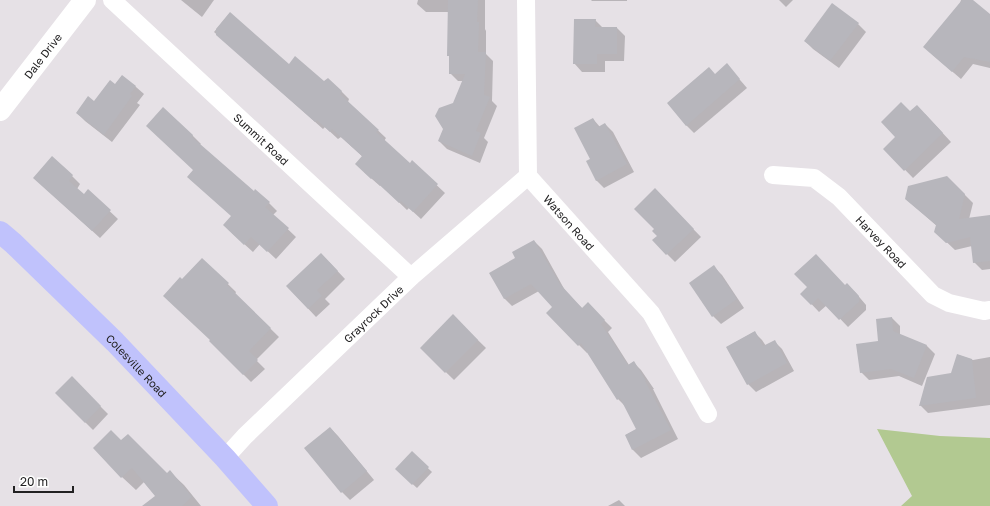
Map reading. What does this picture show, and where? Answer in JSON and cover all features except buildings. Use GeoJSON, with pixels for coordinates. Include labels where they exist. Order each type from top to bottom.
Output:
{"type":"FeatureCollection","features":[{"type":"Feature","properties":{"kind":"highway","name":"Colesville Road"},"geometry":{"type":"LineString","coordinates":[[0,232],[115,342],[225,458],[266,506]]}},
{"type":"Feature","properties":{"kind":"street","name":"Dale Drive"},"geometry":{"type":"LineString","coordinates":[[0,110],[85,0]]}},
{"type":"Feature","properties":{"kind":"street","name":"Summit Road"},"geometry":{"type":"LineString","coordinates":[[112,0],[411,277]]}},
{"type":"Feature","properties":{"kind":"street"},"geometry":{"type":"LineString","coordinates":[[526,0],[528,176]]}},
{"type":"Feature","properties":{"kind":"street","name":"Harvey Road"},"geometry":{"type":"LineString","coordinates":[[773,175],[814,178],[838,197],[933,295],[949,303],[984,311],[990,310]]}},
{"type":"Feature","properties":{"kind":"street","name":"Grayrock Drive"},"geometry":{"type":"LineString","coordinates":[[225,458],[245,436],[411,277],[528,176]]}},
{"type":"Feature","properties":{"kind":"street","name":"Watson Road"},"geometry":{"type":"LineString","coordinates":[[528,176],[651,313],[708,414]]}},
{"type":"Feature","properties":{"kind":"green space"},"geometry":{"type":"Polygon","coordinates":[[[877,429],[940,436],[990,438],[990,506],[901,506],[912,496],[877,429]]]}}]}
